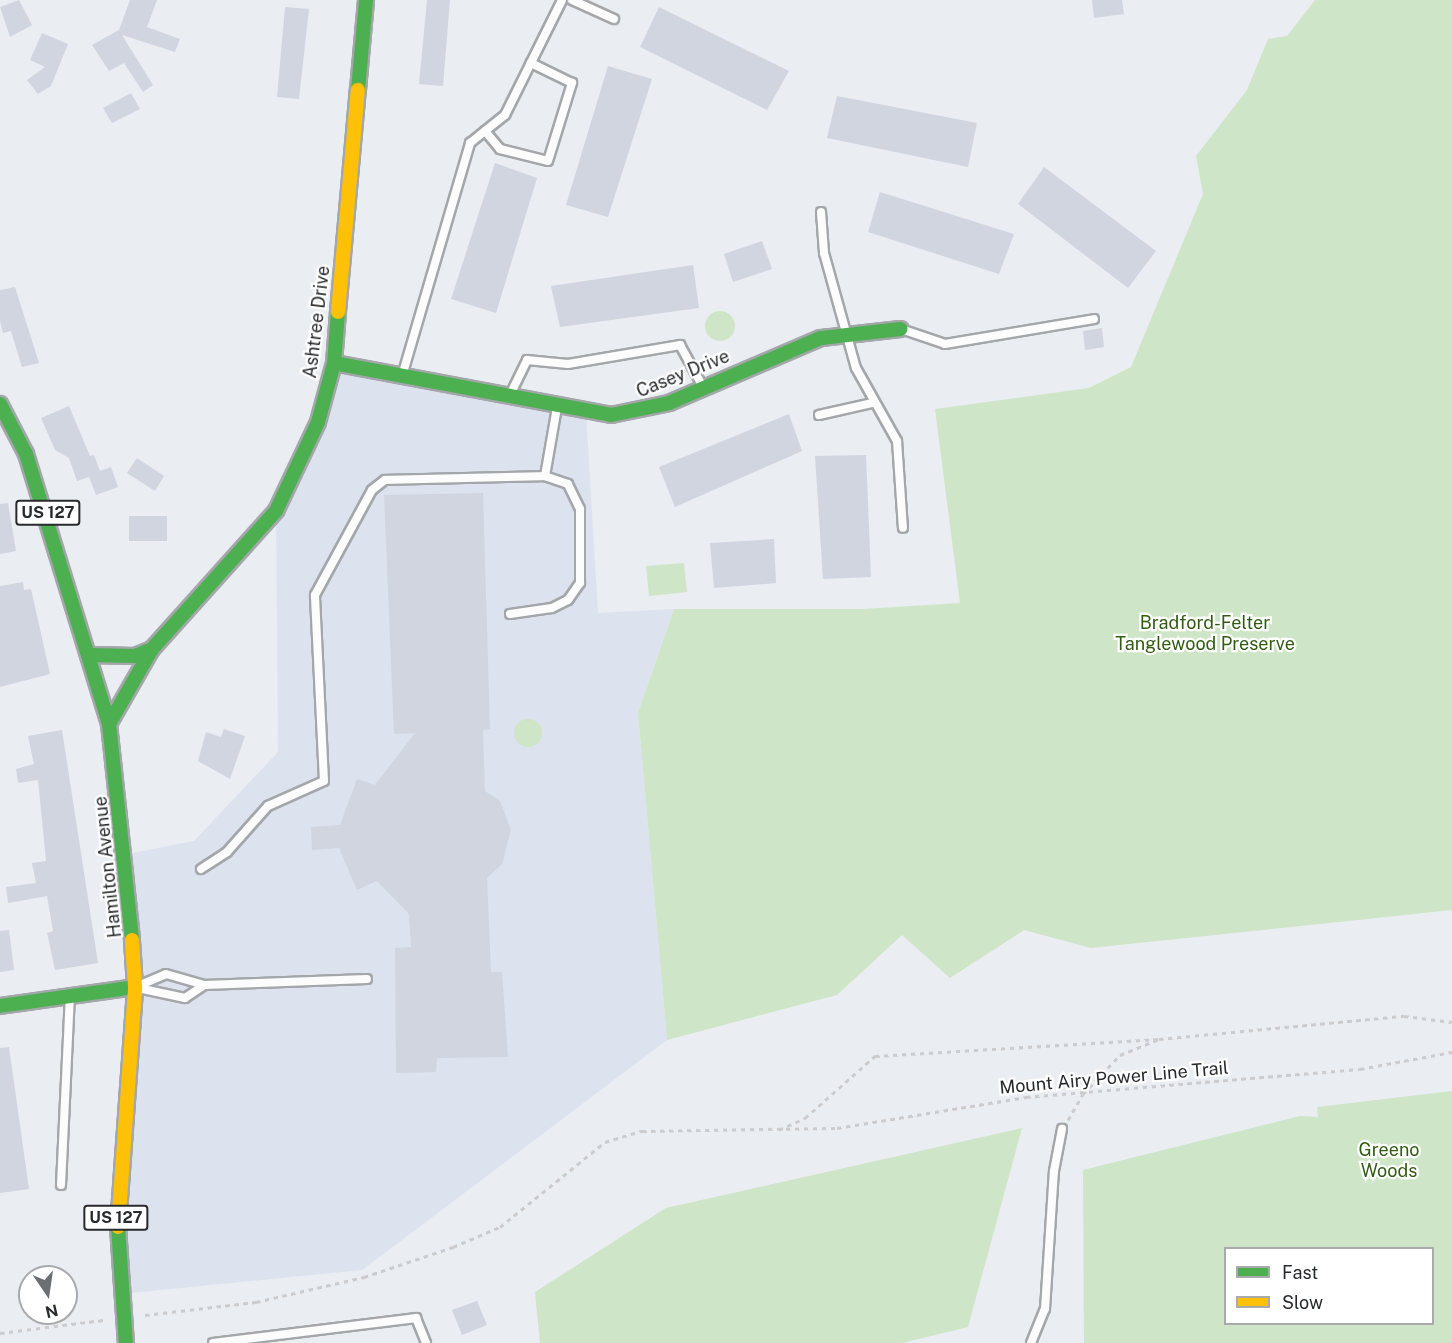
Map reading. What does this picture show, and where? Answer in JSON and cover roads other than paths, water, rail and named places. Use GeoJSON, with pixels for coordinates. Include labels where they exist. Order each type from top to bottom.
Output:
{"type":"FeatureCollection","features":[{"type":"Feature","properties":{"kind":"street","name":"Ashtree Drive"},"geometry":{"type":"LineString","coordinates":[[109,724],[152,649],[276,511],[318,422],[334,363],[366,0]]}},
{"type":"Feature","properties":{"kind":"street","name":"Casey Drive"},"geometry":{"type":"LineString","coordinates":[[334,363],[557,406],[637,413],[704,387],[797,346],[850,333],[900,329]]}},
{"type":"Feature","properties":{"kind":"street","name":"Hamilton Avenue"},"geometry":{"type":"LineString","coordinates":[[0,404],[26,454],[51,523],[109,724],[132,901],[135,987],[116,1204],[122,1318],[126,1343]]}},
{"type":"Feature","properties":{"kind":"street"},"geometry":{"type":"LineString","coordinates":[[89,655],[135,656],[152,649]]}},
{"type":"Feature","properties":{"kind":"street"},"geometry":{"type":"LineString","coordinates":[[0,1005],[135,987]]}},
{"type":"Feature","properties":{"kind":"lane"},"geometry":{"type":"LineString","coordinates":[[402,376],[470,143],[506,115],[562,0]]}},
{"type":"Feature","properties":{"kind":"lane"},"geometry":{"type":"LineString","coordinates":[[572,0],[614,19]]}},
{"type":"Feature","properties":{"kind":"lane"},"geometry":{"type":"LineString","coordinates":[[485,131],[500,149],[548,161],[572,83],[531,63]]}},
{"type":"Feature","properties":{"kind":"lane"},"geometry":{"type":"LineString","coordinates":[[821,212],[831,283],[850,333],[856,368],[872,403],[897,441],[903,528]]}},
{"type":"Feature","properties":{"kind":"lane"},"geometry":{"type":"LineString","coordinates":[[900,329],[945,344],[1094,319]]}},
{"type":"Feature","properties":{"kind":"lane"},"geometry":{"type":"LineString","coordinates":[[509,397],[527,360],[568,364],[680,345],[704,387]]}},
{"type":"Feature","properties":{"kind":"lane"},"geometry":{"type":"LineString","coordinates":[[819,415],[872,403]]}},
{"type":"Feature","properties":{"kind":"lane"},"geometry":{"type":"LineString","coordinates":[[545,476],[557,406]]}},
{"type":"Feature","properties":{"kind":"lane"},"geometry":{"type":"LineString","coordinates":[[201,869],[227,852],[268,806],[324,781],[315,595],[372,490],[385,480],[545,476],[568,484],[580,509],[580,583],[568,600],[552,608],[510,614]]}},
{"type":"Feature","properties":{"kind":"lane"},"geometry":{"type":"LineString","coordinates":[[135,987],[166,974],[204,985],[367,979]]}},
{"type":"Feature","properties":{"kind":"lane"},"geometry":{"type":"LineString","coordinates":[[135,987],[185,998],[204,985]]}},
{"type":"Feature","properties":{"kind":"lane"},"geometry":{"type":"LineString","coordinates":[[61,1185],[70,996]]}},
{"type":"Feature","properties":{"kind":"lane"},"geometry":{"type":"LineString","coordinates":[[1031,1343],[1045,1309],[1054,1171],[1062,1130]]}},
{"type":"Feature","properties":{"kind":"lane"},"geometry":{"type":"LineString","coordinates":[[213,1343],[248,1341],[416,1318],[426,1343]]}},
{"type":"Feature","properties":{"kind":"park label","name":"Bradford-Felter Tanglewood Preserve"},"geometry":{"type":"Point","coordinates":[1205,634]}},
{"type":"Feature","properties":{"kind":"park label","name":"Greeno Woods"},"geometry":{"type":"Point","coordinates":[1389,1161]}}]}
